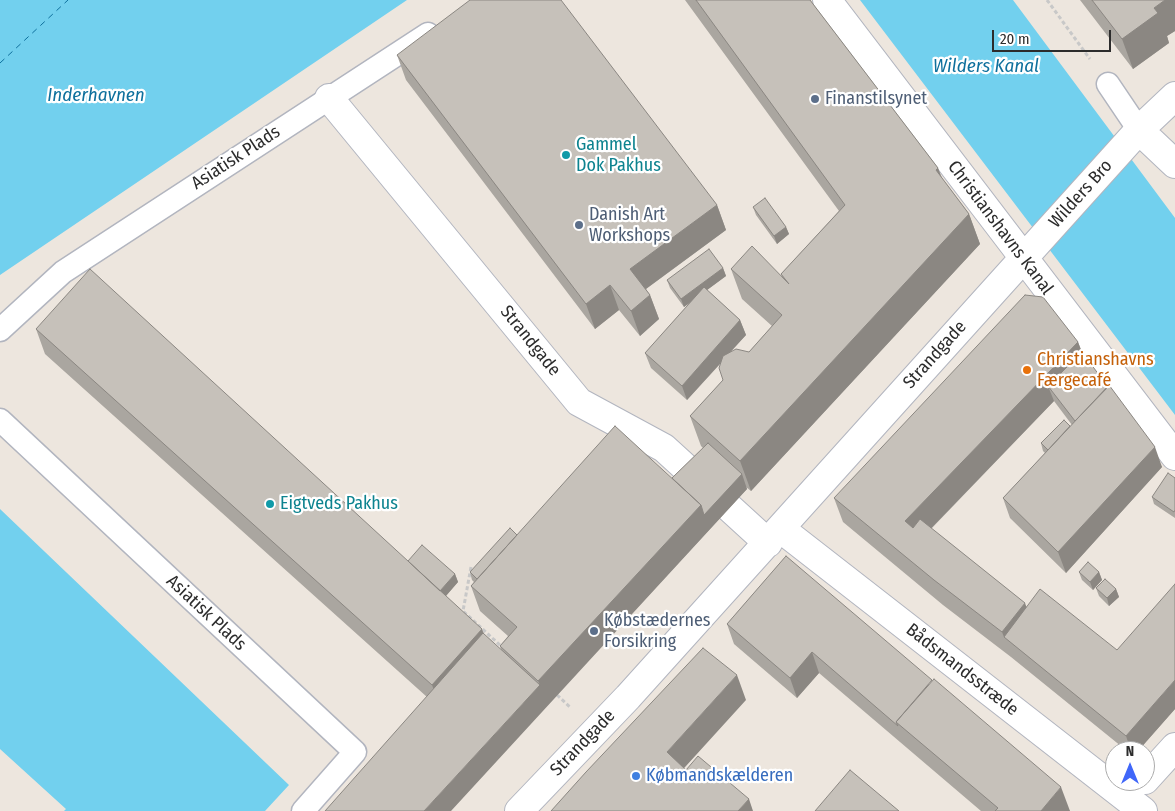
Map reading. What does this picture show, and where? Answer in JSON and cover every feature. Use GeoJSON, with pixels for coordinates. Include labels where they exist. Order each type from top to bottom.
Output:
{"type":"FeatureCollection","features":[{"type":"Feature","properties":{"kind":"street","name":"Christianshavns Kanal"},"geometry":{"type":"LineString","coordinates":[[827,0],[1175,456]]}},
{"type":"Feature","properties":{"kind":"street"},"geometry":{"type":"LineString","coordinates":[[1175,96],[1139,130],[1175,164]]}},
{"type":"Feature","properties":{"kind":"street","name":"Strandgade"},"geometry":{"type":"LineString","coordinates":[[328,98],[579,402],[664,448],[774,536]]}},
{"type":"Feature","properties":{"kind":"street","name":"Wilders Bro"},"geometry":{"type":"LineString","coordinates":[[1023,258],[1139,130]]}},
{"type":"Feature","properties":{"kind":"street","name":"Strandgade"},"geometry":{"type":"LineString","coordinates":[[519,811],[628,697],[1023,258]]}},
{"type":"Feature","properties":{"kind":"street","name":"Bådsmandsstræde"},"geometry":{"type":"LineString","coordinates":[[774,536],[1135,796]]}},
{"type":"Feature","properties":{"kind":"street"},"geometry":{"type":"LineString","coordinates":[[1135,796],[1175,747]]}},
{"type":"Feature","properties":{"kind":"lane","name":"Asiatisk Plads"},"geometry":{"type":"LineString","coordinates":[[0,330],[63,272],[328,98],[450,21]]}},
{"type":"Feature","properties":{"kind":"lane"},"geometry":{"type":"LineString","coordinates":[[1108,84],[1139,130]]}},
{"type":"Feature","properties":{"kind":"lane","name":"Asiatisk Plads"},"geometry":{"type":"LineString","coordinates":[[0,420],[355,752],[303,811]]}},
{"type":"Feature","properties":{"kind":"path"},"geometry":{"type":"LineString","coordinates":[[1047,0],[1108,84]]}},
{"type":"Feature","properties":{"kind":"path"},"geometry":{"type":"LineString","coordinates":[[471,568],[463,611],[504,649]]}},
{"type":"Feature","properties":{"kind":"water","name":"Inderhavnen"},"geometry":{"type":"Polygon","coordinates":[[[0,0],[407,0],[0,275],[0,0]]]}},
{"type":"Feature","properties":{"kind":"water","name":"Wilders Kanal"},"geometry":{"type":"Polygon","coordinates":[[[860,0],[1013,0],[1175,218],[1175,415],[860,0]]]}},
{"type":"Feature","properties":{"kind":"water"},"geometry":{"type":"Polygon","coordinates":[[[0,509],[289,785],[265,811],[64,811],[66,809],[0,749],[0,509]]]}},
{"type":"Feature","properties":{"kind":"building","name":"Gammel Dok Pakhus"},"geometry":{"type":"Polygon","coordinates":[[[470,0],[561,0],[717,205],[630,269],[650,295],[631,311],[610,285],[586,304],[397,55],[470,0]]]}},
{"type":"Feature","properties":{"kind":"building","name":"Finanstilsynet"},"geometry":{"type":"Polygon","coordinates":[[[696,0],[810,0],[938,168],[936,170],[969,214],[740,461],[690,416],[723,380],[719,368],[723,356],[736,349],[749,352],[782,315],[731,269],[752,246],[789,284],[781,274],[845,205],[696,0]]]}},
{"type":"Feature","properties":{"kind":"building"},"geometry":{"type":"Polygon","coordinates":[[[1092,0],[1165,0],[1154,8],[1158,13],[1122,39],[1092,0]]]}},
{"type":"Feature","properties":{"kind":"building"},"geometry":{"type":"Polygon","coordinates":[[[765,198],[786,227],[774,236],[753,207],[765,198]]]}},
{"type":"Feature","properties":{"kind":"building"},"geometry":{"type":"Polygon","coordinates":[[[709,249],[723,268],[681,299],[667,280],[709,249]]]}},
{"type":"Feature","properties":{"kind":"building","name":"Eigtveds Pakhus"},"geometry":{"type":"Polygon","coordinates":[[[90,269],[482,629],[432,685],[36,329],[90,269]]]}},
{"type":"Feature","properties":{"kind":"building"},"geometry":{"type":"Polygon","coordinates":[[[704,287],[740,320],[682,386],[645,353],[704,287]]]}},
{"type":"Feature","properties":{"kind":"building"},"geometry":{"type":"Polygon","coordinates":[[[1025,295],[1043,297],[1078,342],[905,521],[913,528],[920,519],[1025,603],[1002,632],[934,580],[834,498],[1025,295]]]}},
{"type":"Feature","properties":{"kind":"building"},"geometry":{"type":"Polygon","coordinates":[[[1082,352],[1108,387],[1075,421],[1048,386],[1082,352]]]}},
{"type":"Feature","properties":{"kind":"building"},"geometry":{"type":"Polygon","coordinates":[[[1109,385],[1155,447],[1058,552],[1003,498],[1109,385]]]}},
{"type":"Feature","properties":{"kind":"building"},"geometry":{"type":"Polygon","coordinates":[[[1064,420],[1070,426],[1048,450],[1041,443],[1064,420]]]}},
{"type":"Feature","properties":{"kind":"building"},"geometry":{"type":"Polygon","coordinates":[[[615,426],[701,505],[538,681],[500,646],[517,627],[471,586],[615,426]]]}},
{"type":"Feature","properties":{"kind":"building"},"geometry":{"type":"Polygon","coordinates":[[[708,443],[742,474],[704,515],[701,505],[672,478],[708,443]]]}},
{"type":"Feature","properties":{"kind":"building"},"geometry":{"type":"Polygon","coordinates":[[[1168,473],[1175,478],[1174,512],[1152,497],[1168,473]]]}},
{"type":"Feature","properties":{"kind":"building"},"geometry":{"type":"Polygon","coordinates":[[[510,528],[517,535],[477,579],[470,572],[510,528]]]}},
{"type":"Feature","properties":{"kind":"building"},"geometry":{"type":"Polygon","coordinates":[[[422,545],[455,574],[440,591],[408,561],[422,545]]]}},
{"type":"Feature","properties":{"kind":"building"},"geometry":{"type":"Polygon","coordinates":[[[786,556],[932,680],[896,722],[898,726],[812,652],[790,678],[727,624],[786,556]]]}},
{"type":"Feature","properties":{"kind":"building"},"geometry":{"type":"Polygon","coordinates":[[[1088,562],[1099,572],[1090,582],[1079,572],[1088,562]]]}},
{"type":"Feature","properties":{"kind":"building"},"geometry":{"type":"Polygon","coordinates":[[[1105,579],[1116,589],[1107,598],[1096,588],[1105,579]]]}},
{"type":"Feature","properties":{"kind":"building"},"geometry":{"type":"Polygon","coordinates":[[[1175,584],[1175,680],[1126,736],[1004,637],[1040,589],[1117,650],[1175,584]]]}},
{"type":"Feature","properties":{"kind":"building"},"geometry":{"type":"Polygon","coordinates":[[[483,633],[540,685],[424,811],[325,811],[483,633]]]}},
{"type":"Feature","properties":{"kind":"building"},"geometry":{"type":"Polygon","coordinates":[[[703,648],[737,675],[667,752],[686,770],[698,756],[749,799],[738,811],[551,811],[586,772],[703,648]]]}},
{"type":"Feature","properties":{"kind":"building"},"geometry":{"type":"Polygon","coordinates":[[[934,679],[1061,787],[1041,811],[995,811],[998,808],[896,722],[934,679]]]}},
{"type":"Feature","properties":{"kind":"building"},"geometry":{"type":"Polygon","coordinates":[[[850,770],[899,811],[815,811],[850,770]]]}},
{"type":"Feature","properties":{"kind":"ferry route"},"geometry":{"type":"LineString","coordinates":[[0,63],[68,0]]}},
{"type":"Feature","properties":{"kind":"place","name":"Finanstilsynet"},"geometry":{"type":"Point","coordinates":[815,99]}},
{"type":"Feature","properties":{"kind":"place","name":"Gammel Dok Pakhus"},"geometry":{"type":"Point","coordinates":[566,155]}},
{"type":"Feature","properties":{"kind":"place","name":"Danish Art Workshops"},"geometry":{"type":"Point","coordinates":[579,225]}},
{"type":"Feature","properties":{"kind":"place","name":"Christianshavns Færgecafé"},"geometry":{"type":"Point","coordinates":[1027,370]}},
{"type":"Feature","properties":{"kind":"place","name":"Eigtveds Pakhus"},"geometry":{"type":"Point","coordinates":[270,504]}},
{"type":"Feature","properties":{"kind":"place","name":"Købstædernes Forsikring"},"geometry":{"type":"Point","coordinates":[594,631]}},
{"type":"Feature","properties":{"kind":"place","name":"Købmandskælderen"},"geometry":{"type":"Point","coordinates":[636,776]}}]}
